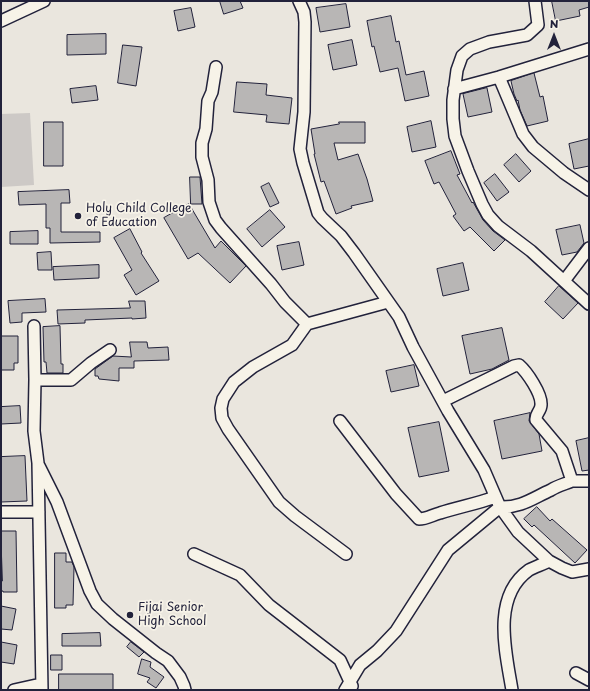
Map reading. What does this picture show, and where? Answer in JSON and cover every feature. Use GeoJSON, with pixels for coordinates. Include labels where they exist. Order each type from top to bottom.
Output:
{"type":"FeatureCollection","features":[{"type":"Feature","properties":{"kind":"street"},"geometry":{"type":"LineString","coordinates":[[1,21],[44,1]]}},
{"type":"Feature","properties":{"kind":"street"},"geometry":{"type":"LineString","coordinates":[[299,1],[304,12],[305,22],[304,112],[300,149],[302,163],[318,213],[341,236],[403,324],[413,347],[443,401],[479,460],[498,502],[518,532],[549,561],[572,572],[589,569]]}},
{"type":"Feature","properties":{"kind":"street"},"geometry":{"type":"LineString","coordinates":[[535,1],[538,25],[527,35],[489,42],[470,49],[462,56],[457,70],[454,88],[453,119],[455,136],[460,153],[488,215],[498,226],[531,251],[589,304]]}},
{"type":"Feature","properties":{"kind":"street"},"geometry":{"type":"LineString","coordinates":[[454,88],[499,77],[589,49]]}},
{"type":"Feature","properties":{"kind":"street"},"geometry":{"type":"LineString","coordinates":[[216,67],[212,92],[208,101],[206,129],[202,143],[202,157],[208,177],[209,202],[212,212],[218,224],[234,244],[271,284],[285,302],[307,324]]}},
{"type":"Feature","properties":{"kind":"street"},"geometry":{"type":"LineString","coordinates":[[499,77],[523,134],[533,147],[564,173],[589,190]]}},
{"type":"Feature","properties":{"kind":"street"},"geometry":{"type":"LineString","coordinates":[[564,281],[589,248]]}},
{"type":"Feature","properties":{"kind":"street"},"geometry":{"type":"LineString","coordinates":[[346,554],[295,516],[279,502],[228,429],[222,418],[221,408],[223,399],[234,382],[254,367],[292,345],[307,324],[388,302]]}},
{"type":"Feature","properties":{"kind":"street"},"geometry":{"type":"LineString","coordinates":[[14,690],[41,687],[38,463],[34,431],[36,380],[34,326]]}},
{"type":"Feature","properties":{"kind":"street"},"geometry":{"type":"LineString","coordinates":[[36,380],[71,380],[91,363],[110,350]]}},
{"type":"Feature","properties":{"kind":"street"},"geometry":{"type":"LineString","coordinates":[[443,401],[514,366],[519,365],[538,391],[541,406],[536,415],[536,420],[562,451],[572,481]]}},
{"type":"Feature","properties":{"kind":"street"},"geometry":{"type":"LineString","coordinates":[[340,421],[396,494],[419,519],[428,518],[440,512],[486,501],[498,502],[510,508],[521,505],[552,489],[572,481],[589,482]]}},
{"type":"Feature","properties":{"kind":"street"},"geometry":{"type":"LineString","coordinates":[[38,463],[56,502],[90,591],[97,604],[129,632],[166,659],[180,677],[185,690]]}},
{"type":"Feature","properties":{"kind":"street"},"geometry":{"type":"LineString","coordinates":[[350,687],[360,665],[377,651],[396,631],[448,550],[498,502]]}},
{"type":"Feature","properties":{"kind":"street"},"geometry":{"type":"LineString","coordinates":[[1,512],[39,512]]}},
{"type":"Feature","properties":{"kind":"street"},"geometry":{"type":"LineString","coordinates":[[194,554],[240,575],[269,604],[340,660],[350,687]]}},
{"type":"Feature","properties":{"kind":"street"},"geometry":{"type":"LineString","coordinates":[[512,690],[503,639],[507,604],[513,588],[522,577],[529,570],[549,561]]}},
{"type":"Feature","properties":{"kind":"street"},"geometry":{"type":"LineString","coordinates":[[576,673],[589,680]]}},
{"type":"Feature","properties":{"kind":"shaded area"},"geometry":{"type":"Polygon","coordinates":[[[30,113],[34,185],[1,187],[1,114],[30,113]]]}},
{"type":"Feature","properties":{"kind":"building"},"geometry":{"type":"Polygon","coordinates":[[[220,1],[240,1],[243,8],[224,14],[220,1]]]}},
{"type":"Feature","properties":{"kind":"building"},"geometry":{"type":"Polygon","coordinates":[[[552,1],[589,1],[589,7],[579,10],[580,16],[556,21],[552,1]]]}},
{"type":"Feature","properties":{"kind":"building"},"geometry":{"type":"Polygon","coordinates":[[[346,4],[350,27],[320,32],[316,8],[346,4]]]}},
{"type":"Feature","properties":{"kind":"building"},"geometry":{"type":"Polygon","coordinates":[[[191,8],[195,27],[178,31],[174,11],[191,8]]]}},
{"type":"Feature","properties":{"kind":"building"},"geometry":{"type":"Polygon","coordinates":[[[391,16],[396,42],[399,41],[406,75],[424,71],[429,96],[405,101],[398,68],[380,72],[374,46],[372,47],[367,21],[391,16]]]}},
{"type":"Feature","properties":{"kind":"building"},"geometry":{"type":"Polygon","coordinates":[[[106,34],[106,54],[67,55],[67,35],[106,34]]]}},
{"type":"Feature","properties":{"kind":"building"},"geometry":{"type":"Polygon","coordinates":[[[352,40],[357,65],[333,70],[328,45],[352,40]]]}},
{"type":"Feature","properties":{"kind":"building"},"geometry":{"type":"Polygon","coordinates":[[[123,45],[142,47],[136,86],[118,83],[123,45]]]}},
{"type":"Feature","properties":{"kind":"building"},"geometry":{"type":"Polygon","coordinates":[[[534,73],[540,97],[543,96],[548,121],[527,126],[520,110],[518,100],[517,101],[514,94],[511,81],[534,73]]]}},
{"type":"Feature","properties":{"kind":"building"},"geometry":{"type":"Polygon","coordinates":[[[237,82],[267,84],[266,95],[292,98],[289,124],[266,122],[267,115],[234,112],[237,82]]]}},
{"type":"Feature","properties":{"kind":"building"},"geometry":{"type":"Polygon","coordinates":[[[96,86],[98,100],[72,103],[70,89],[96,86]]]}},
{"type":"Feature","properties":{"kind":"building"},"geometry":{"type":"Polygon","coordinates":[[[487,88],[492,112],[468,117],[463,94],[487,88]]]}},
{"type":"Feature","properties":{"kind":"building"},"geometry":{"type":"Polygon","coordinates":[[[431,121],[436,147],[412,152],[407,127],[431,121]]]}},
{"type":"Feature","properties":{"kind":"building"},"geometry":{"type":"Polygon","coordinates":[[[44,122],[63,122],[63,166],[44,166],[44,122]]]}},
{"type":"Feature","properties":{"kind":"building"},"geometry":{"type":"Polygon","coordinates":[[[339,122],[365,122],[365,143],[334,143],[338,160],[358,154],[373,201],[351,206],[352,208],[336,214],[324,181],[321,182],[314,154],[311,129],[339,124],[339,122]]]}},
{"type":"Feature","properties":{"kind":"building"},"geometry":{"type":"Polygon","coordinates":[[[589,139],[589,166],[574,169],[569,144],[589,139]]]}},
{"type":"Feature","properties":{"kind":"building"},"geometry":{"type":"Polygon","coordinates":[[[451,151],[460,174],[457,175],[472,203],[473,202],[483,220],[493,231],[505,240],[494,251],[470,227],[464,231],[453,216],[456,214],[439,182],[434,184],[425,161],[451,151]]]}},
{"type":"Feature","properties":{"kind":"building"},"geometry":{"type":"Polygon","coordinates":[[[516,154],[531,171],[519,182],[504,165],[516,154]]]}},
{"type":"Feature","properties":{"kind":"building"},"geometry":{"type":"Polygon","coordinates":[[[495,174],[509,192],[497,201],[484,183],[495,174]]]}},
{"type":"Feature","properties":{"kind":"building"},"geometry":{"type":"Polygon","coordinates":[[[190,177],[200,177],[202,204],[191,204],[190,177]]]}},
{"type":"Feature","properties":{"kind":"building"},"geometry":{"type":"Polygon","coordinates":[[[269,183],[279,203],[270,207],[261,187],[269,183]]]}},
{"type":"Feature","properties":{"kind":"building"},"geometry":{"type":"Polygon","coordinates":[[[69,190],[70,203],[61,203],[61,232],[100,232],[100,242],[50,243],[50,228],[46,228],[46,204],[19,205],[18,192],[69,190]]]}},
{"type":"Feature","properties":{"kind":"building"},"geometry":{"type":"Polygon","coordinates":[[[189,204],[215,248],[221,241],[246,266],[230,283],[198,253],[188,259],[164,218],[189,204]]]}},
{"type":"Feature","properties":{"kind":"building"},"geometry":{"type":"Polygon","coordinates":[[[270,210],[285,227],[262,247],[247,229],[270,210]]]}},
{"type":"Feature","properties":{"kind":"building"},"geometry":{"type":"Polygon","coordinates":[[[580,225],[584,243],[577,252],[562,255],[556,230],[580,225]]]}},
{"type":"Feature","properties":{"kind":"building"},"geometry":{"type":"Polygon","coordinates":[[[130,229],[142,252],[141,253],[159,281],[136,295],[124,275],[132,270],[114,238],[130,229]]]}},
{"type":"Feature","properties":{"kind":"building"},"geometry":{"type":"Polygon","coordinates":[[[38,231],[38,244],[10,244],[10,232],[38,231]]]}},
{"type":"Feature","properties":{"kind":"building"},"geometry":{"type":"Polygon","coordinates":[[[299,242],[304,265],[282,270],[277,246],[299,242]]]}},
{"type":"Feature","properties":{"kind":"building"},"geometry":{"type":"Polygon","coordinates":[[[51,252],[52,270],[38,270],[37,253],[51,252]]]}},
{"type":"Feature","properties":{"kind":"building"},"geometry":{"type":"Polygon","coordinates":[[[463,263],[469,290],[443,296],[437,269],[463,263]]]}},
{"type":"Feature","properties":{"kind":"building"},"geometry":{"type":"Polygon","coordinates":[[[99,265],[99,278],[54,280],[53,267],[99,265]]]}},
{"type":"Feature","properties":{"kind":"building"},"geometry":{"type":"Polygon","coordinates":[[[559,286],[578,303],[563,319],[545,302],[559,286]]]}},
{"type":"Feature","properties":{"kind":"building"},"geometry":{"type":"Polygon","coordinates":[[[45,299],[46,312],[22,313],[22,322],[10,323],[8,301],[45,299]]]}},
{"type":"Feature","properties":{"kind":"building"},"geometry":{"type":"Polygon","coordinates":[[[129,301],[145,301],[146,318],[85,320],[85,323],[58,324],[57,310],[130,308],[129,301]]]}},
{"type":"Feature","properties":{"kind":"building"},"geometry":{"type":"Polygon","coordinates":[[[60,326],[61,364],[63,364],[63,373],[47,373],[46,362],[44,362],[43,327],[60,326]]]}},
{"type":"Feature","properties":{"kind":"building"},"geometry":{"type":"Polygon","coordinates":[[[502,328],[509,360],[492,369],[470,374],[462,336],[502,328]]]}},
{"type":"Feature","properties":{"kind":"building"},"geometry":{"type":"Polygon","coordinates":[[[1,336],[18,336],[18,363],[14,363],[14,370],[1,370],[1,336]]]}},
{"type":"Feature","properties":{"kind":"building"},"geometry":{"type":"Polygon","coordinates":[[[130,342],[147,342],[148,348],[168,347],[169,360],[134,361],[134,368],[119,368],[119,381],[99,379],[98,376],[95,376],[95,369],[113,356],[131,357],[130,342]]]}},
{"type":"Feature","properties":{"kind":"building"},"geometry":{"type":"Polygon","coordinates":[[[414,365],[419,386],[391,392],[386,371],[414,365]]]}},
{"type":"Feature","properties":{"kind":"building"},"geometry":{"type":"Polygon","coordinates":[[[20,406],[21,423],[1,424],[1,407],[20,406]]]}},
{"type":"Feature","properties":{"kind":"building"},"geometry":{"type":"Polygon","coordinates":[[[530,413],[529,421],[539,434],[542,451],[502,459],[494,421],[530,413]]]}},
{"type":"Feature","properties":{"kind":"building"},"geometry":{"type":"Polygon","coordinates":[[[439,422],[449,471],[419,477],[408,428],[439,422]]]}},
{"type":"Feature","properties":{"kind":"building"},"geometry":{"type":"Polygon","coordinates":[[[589,438],[589,470],[582,471],[576,441],[589,438]]]}},
{"type":"Feature","properties":{"kind":"building"},"geometry":{"type":"Polygon","coordinates":[[[25,456],[27,501],[1,502],[1,457],[25,456]]]}},
{"type":"Feature","properties":{"kind":"building"},"geometry":{"type":"Polygon","coordinates":[[[537,507],[550,521],[552,519],[587,550],[575,563],[534,525],[532,527],[524,519],[537,507]]]}},
{"type":"Feature","properties":{"kind":"building"},"geometry":{"type":"Polygon","coordinates":[[[1,531],[16,531],[17,592],[1,591],[1,531]]]}},
{"type":"Feature","properties":{"kind":"building"},"geometry":{"type":"Polygon","coordinates":[[[55,553],[66,553],[66,562],[72,562],[74,567],[73,605],[66,605],[66,608],[55,608],[55,553]]]}},
{"type":"Feature","properties":{"kind":"building"},"geometry":{"type":"Polygon","coordinates":[[[1,606],[16,609],[12,630],[1,629],[1,606]]]}},
{"type":"Feature","properties":{"kind":"building"},"geometry":{"type":"Polygon","coordinates":[[[100,633],[101,646],[62,646],[62,634],[100,633]]]}},
{"type":"Feature","properties":{"kind":"building"},"geometry":{"type":"Polygon","coordinates":[[[1,642],[17,645],[14,664],[1,662],[1,642]]]}},
{"type":"Feature","properties":{"kind":"building"},"geometry":{"type":"Polygon","coordinates":[[[131,642],[144,652],[139,657],[127,647],[131,642]]]}},
{"type":"Feature","properties":{"kind":"building"},"geometry":{"type":"Polygon","coordinates":[[[51,655],[62,655],[62,670],[51,670],[51,655]]]}},
{"type":"Feature","properties":{"kind":"building"},"geometry":{"type":"Polygon","coordinates":[[[142,659],[151,662],[150,667],[164,677],[156,688],[147,682],[150,678],[138,674],[142,659]]]}},
{"type":"Feature","properties":{"kind":"building"},"geometry":{"type":"Polygon","coordinates":[[[59,674],[113,674],[113,690],[59,690],[59,674]]]}},
{"type":"Feature","properties":{"kind":"place","name":"Holy Child College of Education"},"geometry":{"type":"Point","coordinates":[78,216]}},
{"type":"Feature","properties":{"kind":"place","name":"Fijai Senior High School"},"geometry":{"type":"Point","coordinates":[130,615]}}]}
